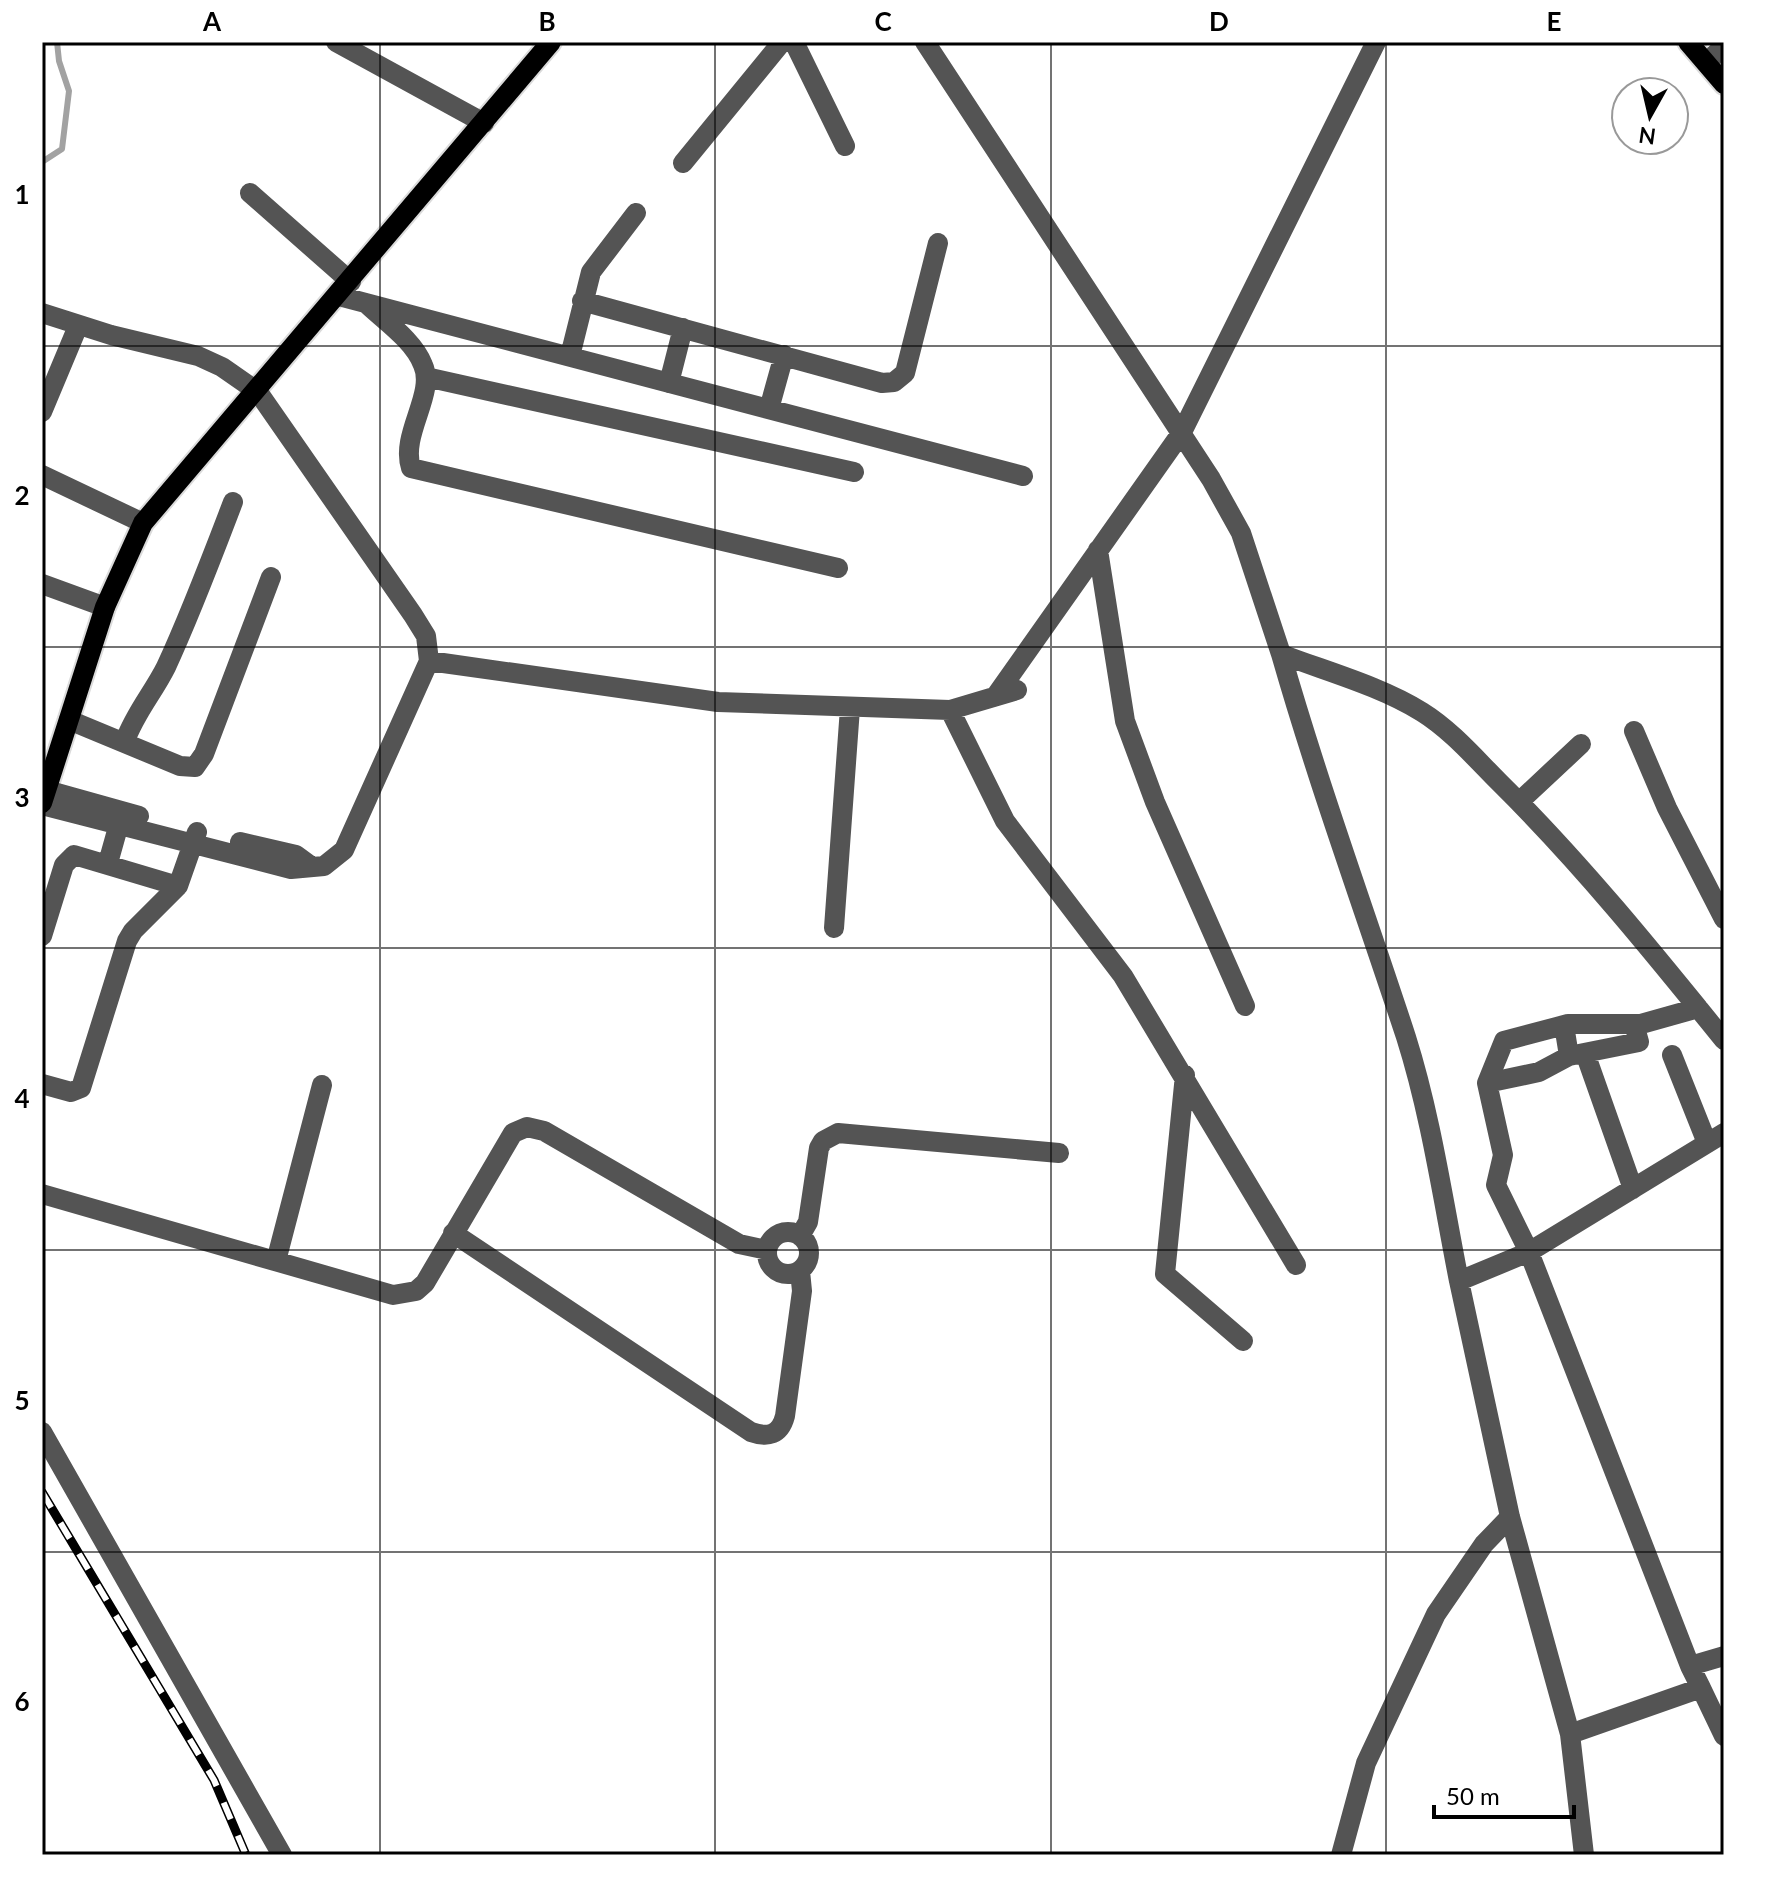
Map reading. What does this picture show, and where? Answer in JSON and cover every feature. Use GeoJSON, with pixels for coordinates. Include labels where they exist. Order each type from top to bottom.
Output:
{"type":"FeatureCollection","features":[{"type":"Feature","properties":{"kind":"main road"},"geometry":{"type":"LineString","coordinates":[[43,799],[50,750],[69,720],[105,607],[143,523],[258,392],[551,42]]}},
{"type":"Feature","properties":{"kind":"main road"},"geometry":{"type":"LineString","coordinates":[[1688,42],[1724,84]]}},
{"type":"Feature","properties":{"kind":"street"},"geometry":{"type":"LineString","coordinates":[[336,42],[484,123]]}},
{"type":"Feature","properties":{"kind":"street"},"geometry":{"type":"LineString","coordinates":[[683,163],[782,42]]}},
{"type":"Feature","properties":{"kind":"street"},"geometry":{"type":"LineString","coordinates":[[794,42],[845,146]]}},
{"type":"Feature","properties":{"kind":"street"},"geometry":{"type":"LineString","coordinates":[[925,42],[1182,432],[1241,533],[1315,769],[1406,1038],[1429,1129],[1510,1517],[1570,1734],[1584,1855]]}},
{"type":"Feature","properties":{"kind":"street"},"geometry":{"type":"LineString","coordinates":[[429,661],[718,702],[950,710],[1007,692],[1098,550],[1182,432],[1376,42]]}},
{"type":"Feature","properties":{"kind":"street"},"geometry":{"type":"LineString","coordinates":[[1707,62],[1724,46]]}},
{"type":"Feature","properties":{"kind":"street"},"geometry":{"type":"LineString","coordinates":[[250,193],[345,289],[367,304],[411,347],[423,364],[426,377],[406,453],[411,468],[838,568]]}},
{"type":"Feature","properties":{"kind":"street"},"geometry":{"type":"LineString","coordinates":[[570,356],[591,272],[636,213]]}},
{"type":"Feature","properties":{"kind":"street"},"geometry":{"type":"LineString","coordinates":[[582,301],[882,383],[894,382],[905,373],[938,243]]}},
{"type":"Feature","properties":{"kind":"street"},"geometry":{"type":"LineString","coordinates":[[367,304],[1023,476]]}},
{"type":"Feature","properties":{"kind":"street"},"geometry":{"type":"LineString","coordinates":[[42,313],[78,326],[198,356],[222,367],[258,392],[413,615],[426,636],[429,661],[344,850],[331,863],[311,866],[296,855],[195,837],[43,799]]}},
{"type":"Feature","properties":{"kind":"street"},"geometry":{"type":"LineString","coordinates":[[42,412],[78,326]]}},
{"type":"Feature","properties":{"kind":"street"},"geometry":{"type":"LineString","coordinates":[[669,383],[683,328]]}},
{"type":"Feature","properties":{"kind":"street"},"geometry":{"type":"LineString","coordinates":[[769,409],[784,355]]}},
{"type":"Feature","properties":{"kind":"street"},"geometry":{"type":"LineString","coordinates":[[426,377],[854,472]]}},
{"type":"Feature","properties":{"kind":"street"},"geometry":{"type":"LineString","coordinates":[[42,475],[143,523]]}},
{"type":"Feature","properties":{"kind":"street"},"geometry":{"type":"LineString","coordinates":[[125,741],[133,720],[156,687],[177,643],[233,502]]}},
{"type":"Feature","properties":{"kind":"street"},"geometry":{"type":"LineString","coordinates":[[1098,550],[1125,721],[1155,802],[1245,1006]]}},
{"type":"Feature","properties":{"kind":"street"},"geometry":{"type":"LineString","coordinates":[[69,720],[180,766],[195,767],[204,754],[271,577]]}},
{"type":"Feature","properties":{"kind":"street"},"geometry":{"type":"LineString","coordinates":[[42,584],[105,607]]}},
{"type":"Feature","properties":{"kind":"street"},"geometry":{"type":"LineString","coordinates":[[1281,654],[1396,697],[1425,714],[1519,802],[1627,922],[1724,1040]]}},
{"type":"Feature","properties":{"kind":"street"},"geometry":{"type":"LineString","coordinates":[[834,928],[850,708]]}},
{"type":"Feature","properties":{"kind":"street"},"geometry":{"type":"LineString","coordinates":[[950,710],[1005,821],[1123,976],[1296,1265]]}},
{"type":"Feature","properties":{"kind":"street"},"geometry":{"type":"LineString","coordinates":[[1634,731],[1667,808],[1724,919]]}},
{"type":"Feature","properties":{"kind":"street"},"geometry":{"type":"LineString","coordinates":[[1519,802],[1581,744]]}},
{"type":"Feature","properties":{"kind":"street"},"geometry":{"type":"LineString","coordinates":[[108,863],[120,818]]}},
{"type":"Feature","properties":{"kind":"street"},"geometry":{"type":"LineString","coordinates":[[42,1084],[71,1092],[81,1088],[127,941],[178,886],[195,837]]}},
{"type":"Feature","properties":{"kind":"street"},"geometry":{"type":"LineString","coordinates":[[42,936],[68,859],[82,855],[178,886]]}},
{"type":"Feature","properties":{"kind":"street"},"geometry":{"type":"LineString","coordinates":[[1698,1008],[1634,1024],[1564,1025],[1504,1041],[1487,1083],[1503,1155],[1496,1185],[1529,1252],[1690,1666],[1724,1736]]}},
{"type":"Feature","properties":{"kind":"street"},"geometry":{"type":"LineString","coordinates":[[1487,1083],[1539,1072],[1577,1054],[1639,1042],[1634,1024]]}},
{"type":"Feature","properties":{"kind":"street"},"geometry":{"type":"LineString","coordinates":[[1564,1025],[1633,1189]]}},
{"type":"Feature","properties":{"kind":"street"},"geometry":{"type":"LineString","coordinates":[[1459,1281],[1529,1252],[1716,1138],[1672,1055]]}},
{"type":"Feature","properties":{"kind":"street"},"geometry":{"type":"LineString","coordinates":[[1185,1075],[1165,1274],[1243,1341]]}},
{"type":"Feature","properties":{"kind":"street"},"geometry":{"type":"LineString","coordinates":[[276,1261],[322,1085]]}},
{"type":"Feature","properties":{"kind":"street"},"geometry":{"type":"LineString","coordinates":[[42,1194],[393,1295],[404,1295],[425,1283],[513,1133],[527,1127],[544,1131],[739,1244],[767,1250]]}},
{"type":"Feature","properties":{"kind":"street"},"geometry":{"type":"LineString","coordinates":[[800,1236],[808,1222],[819,1148],[829,1136],[838,1133],[1059,1153]]}},
{"type":"Feature","properties":{"kind":"street"},"geometry":{"type":"LineString","coordinates":[[453,1233],[751,1432],[763,1436],[775,1434],[782,1427],[785,1416],[802,1291],[800,1271],[809,1254],[800,1236]]}},
{"type":"Feature","properties":{"kind":"street"},"geometry":{"type":"LineString","coordinates":[[767,1250],[780,1234],[800,1236]]}},
{"type":"Feature","properties":{"kind":"street"},"geometry":{"type":"LineString","coordinates":[[767,1250],[770,1264],[780,1272],[800,1271]]}},
{"type":"Feature","properties":{"kind":"street"},"geometry":{"type":"LineString","coordinates":[[42,1432],[282,1855]]}},
{"type":"Feature","properties":{"kind":"street"},"geometry":{"type":"LineString","coordinates":[[1341,1855],[1366,1763],[1436,1614],[1484,1544],[1510,1517]]}},
{"type":"Feature","properties":{"kind":"street"},"geometry":{"type":"LineString","coordinates":[[1690,1666],[1724,1656]]}},
{"type":"Feature","properties":{"kind":"street"},"geometry":{"type":"LineString","coordinates":[[1570,1734],[1701,1688]]}},
{"type":"Feature","properties":{"kind":"waterway"},"geometry":{"type":"LineString","coordinates":[[42,162],[62,149],[69,91],[59,61],[57,42]]}},
{"type":"Feature","properties":{"kind":"railway"},"geometry":{"type":"LineString","coordinates":[[42,1492],[214,1780],[246,1855]]}}]}
